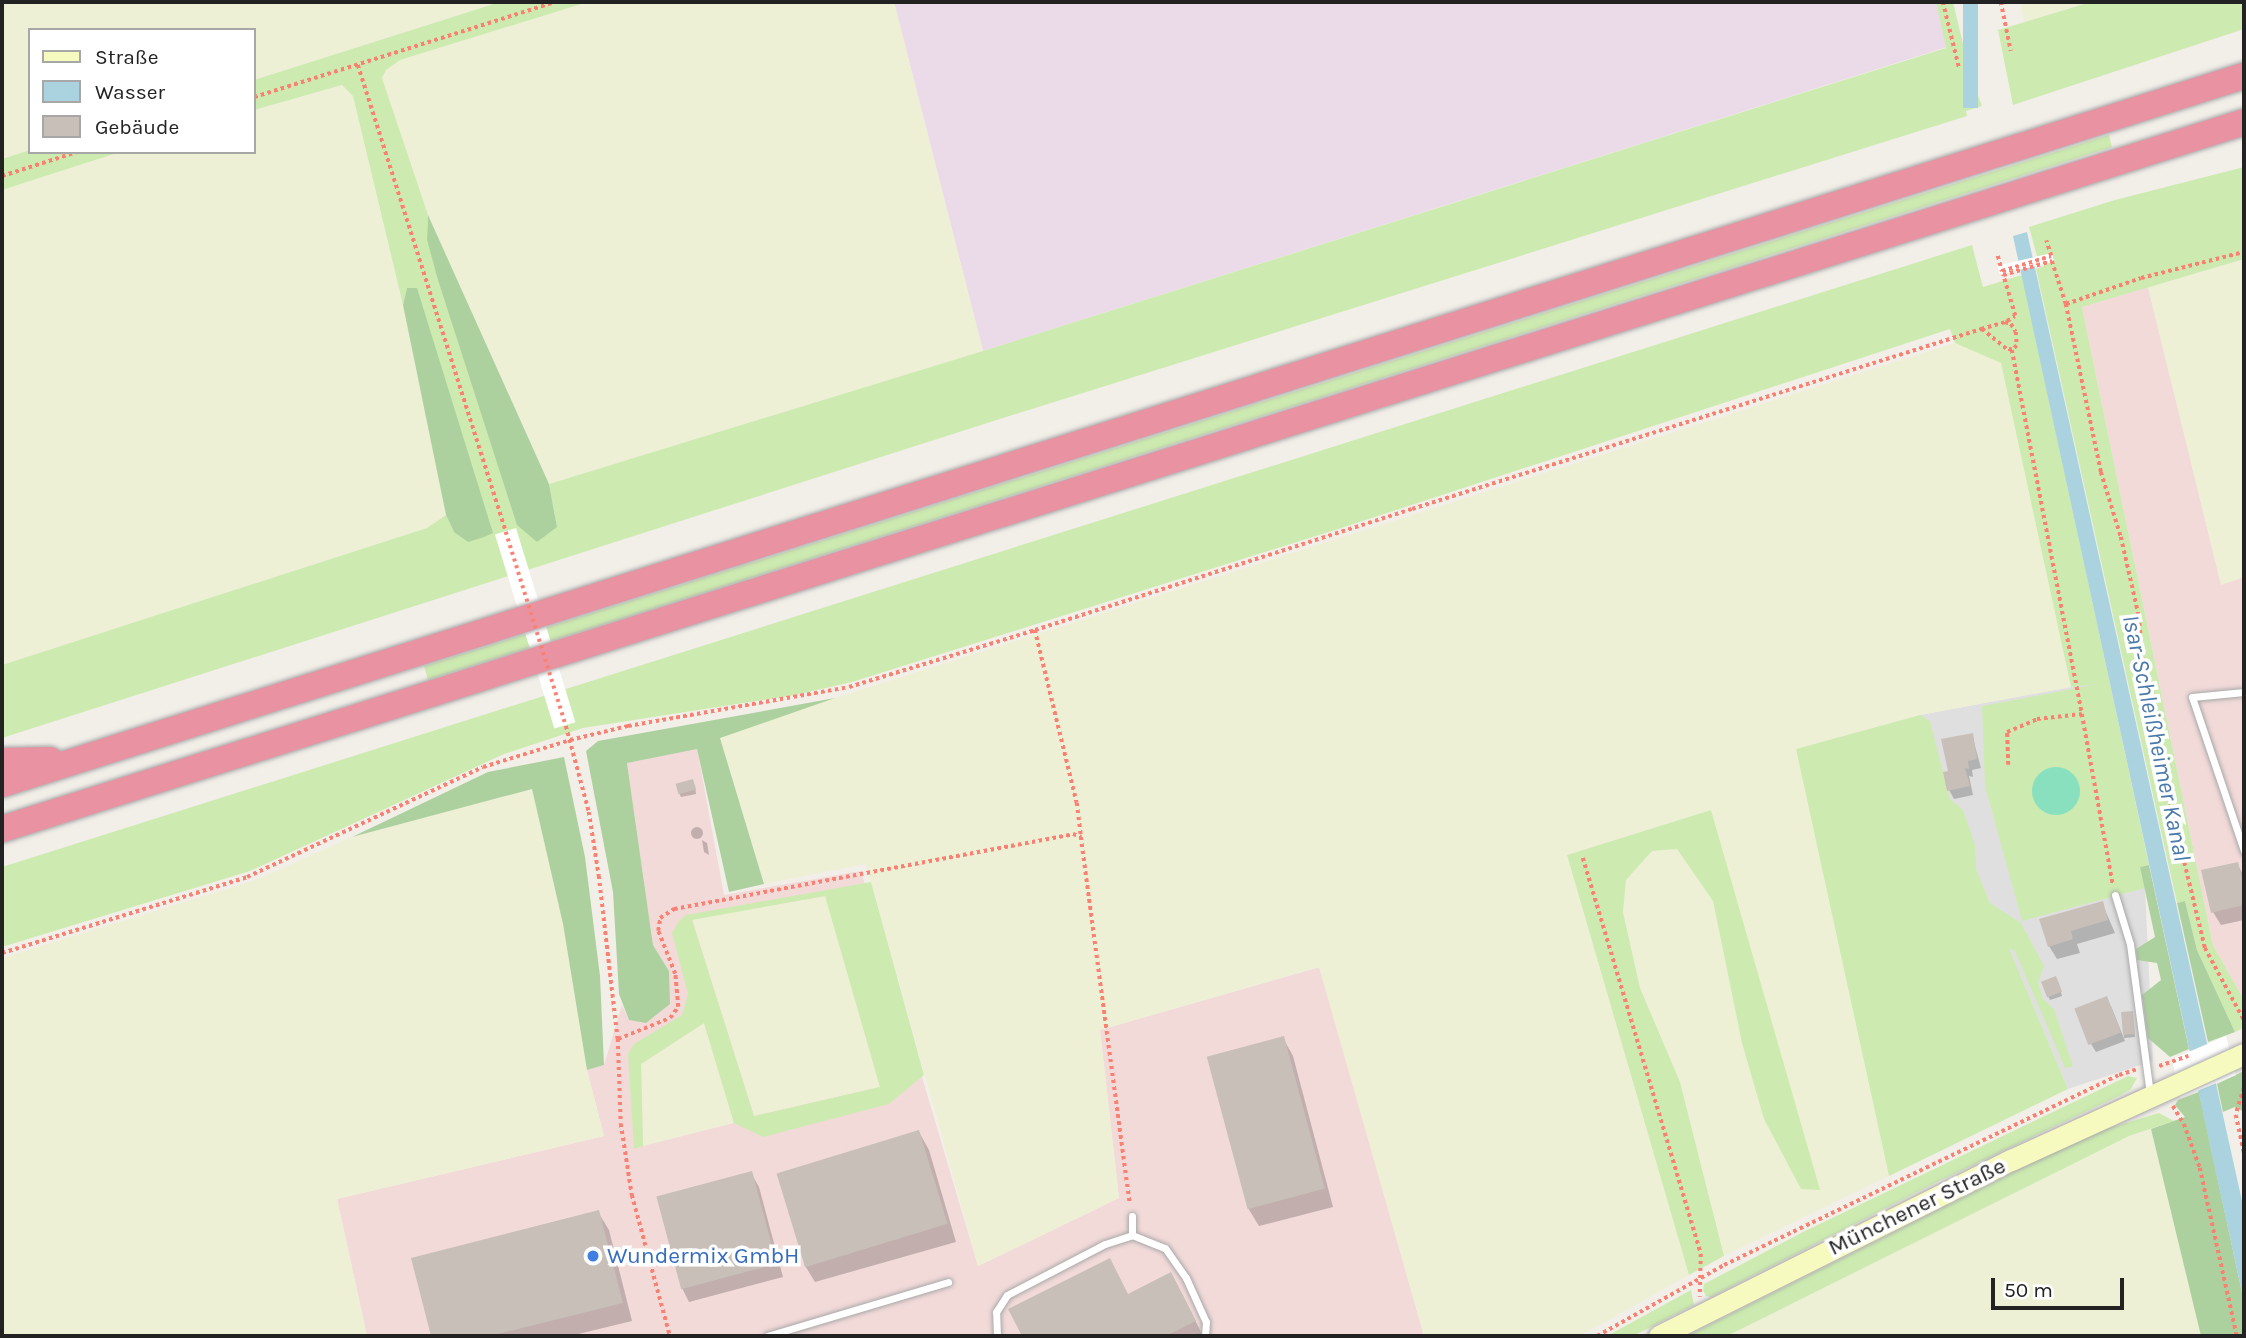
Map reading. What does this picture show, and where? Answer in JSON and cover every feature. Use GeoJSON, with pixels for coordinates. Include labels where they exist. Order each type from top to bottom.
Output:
{"type":"FeatureCollection","features":[{"type":"Feature","properties":{"kind":"highway"},"geometry":{"type":"LineString","coordinates":[[2,784],[2244,76]]}},
{"type":"Feature","properties":{"kind":"highway"},"geometry":{"type":"LineString","coordinates":[[2,829],[2244,122]]}},
{"type":"Feature","properties":{"kind":"highway"},"geometry":{"type":"LineString","coordinates":[[2,761],[79,760]]}},
{"type":"Feature","properties":{"kind":"main road","name":"Münchener Straße"},"geometry":{"type":"LineString","coordinates":[[1659,1336],[2166,1082],[2238,1056]]}},
{"type":"Feature","properties":{"kind":"lane"},"geometry":{"type":"LineString","coordinates":[[2244,692],[2193,697],[2244,851]]}},
{"type":"Feature","properties":{"kind":"lane"},"geometry":{"type":"LineString","coordinates":[[2115,895],[2130,944],[2146,1068],[2166,1082]]}},
{"type":"Feature","properties":{"kind":"lane"},"geometry":{"type":"LineString","coordinates":[[1132,1216],[1132,1235]]}},
{"type":"Feature","properties":{"kind":"lane"},"geometry":{"type":"LineString","coordinates":[[998,1336],[996,1312],[1007,1295],[1105,1244],[1132,1235],[1165,1248],[1186,1278],[1206,1322],[1205,1336]]}},
{"type":"Feature","properties":{"kind":"lane"},"geometry":{"type":"LineString","coordinates":[[767,1336],[948,1282]]}},
{"type":"Feature","properties":{"kind":"path"},"geometry":{"type":"LineString","coordinates":[[256,96],[555,2]]}},
{"type":"Feature","properties":{"kind":"path"},"geometry":{"type":"LineString","coordinates":[[1943,2],[1959,67]]}},
{"type":"Feature","properties":{"kind":"path"},"geometry":{"type":"LineString","coordinates":[[2001,2],[2011,51]]}},
{"type":"Feature","properties":{"kind":"path"},"geometry":{"type":"LineString","coordinates":[[359,65],[506,531],[566,726],[589,812],[618,1039],[621,1124],[632,1195],[670,1336]]}},
{"type":"Feature","properties":{"kind":"path"},"geometry":{"type":"LineString","coordinates":[[2,176],[71,154]]}},
{"type":"Feature","properties":{"kind":"path"},"geometry":{"type":"LineString","coordinates":[[2046,241],[2066,304],[2101,471],[2121,537],[2139,616],[2147,706],[2205,948],[2244,1020]]}},
{"type":"Feature","properties":{"kind":"path"},"geometry":{"type":"LineString","coordinates":[[2066,304],[2141,278],[2244,252]]}},
{"type":"Feature","properties":{"kind":"path"},"geometry":{"type":"LineString","coordinates":[[1998,256],[2002,271],[2050,259]]}},
{"type":"Feature","properties":{"kind":"path"},"geometry":{"type":"LineString","coordinates":[[2,953],[247,877],[484,766],[628,726],[849,687],[2006,322],[2015,316],[2003,275],[2050,259]]}},
{"type":"Feature","properties":{"kind":"path"},"geometry":{"type":"LineString","coordinates":[[2006,322],[2011,324],[2016,332],[2017,346],[2012,350]]}},
{"type":"Feature","properties":{"kind":"path"},"geometry":{"type":"LineString","coordinates":[[1981,329],[2012,350],[2115,895]]}},
{"type":"Feature","properties":{"kind":"path"},"geometry":{"type":"LineString","coordinates":[[1035,630],[1077,803],[1132,1216]]}},
{"type":"Feature","properties":{"kind":"path"},"geometry":{"type":"LineString","coordinates":[[2008,765],[2007,732],[2037,719],[2082,714]]}},
{"type":"Feature","properties":{"kind":"path"},"geometry":{"type":"LineString","coordinates":[[618,1039],[670,1018],[678,1007],[675,974],[658,931],[660,918],[674,909],[1048,837],[1073,834],[1081,837]]}},
{"type":"Feature","properties":{"kind":"path"},"geometry":{"type":"LineString","coordinates":[[1584,858],[1701,1254],[1699,1295],[1706,1313]]}},
{"type":"Feature","properties":{"kind":"path"},"geometry":{"type":"LineString","coordinates":[[1597,1336],[1699,1279],[2119,1075],[2146,1068],[2166,1082],[2200,1167],[2237,1336]]}},
{"type":"Feature","properties":{"kind":"path"},"geometry":{"type":"LineString","coordinates":[[2244,1088],[2236,1115],[2244,1154]]}},
{"type":"Feature","properties":{"kind":"shaded area"},"geometry":{"type":"Polygon","coordinates":[[[894,2],[1936,2],[1947,47],[983,351],[894,2]]]}},
{"type":"Feature","properties":{"kind":"shaded area"},"geometry":{"type":"Polygon","coordinates":[[[2148,287],[2221,584],[2244,577],[2244,1000],[2213,945],[2082,307],[2148,287]]]}},
{"type":"Feature","properties":{"kind":"shaded area"},"geometry":{"type":"Polygon","coordinates":[[[2098,682],[2145,888],[2153,1061],[2068,1089],[1950,808],[1920,715],[2098,682]]]}},
{"type":"Feature","properties":{"kind":"shaded area"},"geometry":{"type":"Polygon","coordinates":[[[697,748],[724,895],[861,871],[978,1266],[1119,1198],[1100,1030],[1320,967],[1424,1336],[367,1336],[337,1199],[604,1136],[587,1070],[604,1065],[622,1005],[629,1020],[669,971],[653,945],[627,763],[697,748]]]}},
{"type":"Feature","properties":{"kind":"green space"},"geometry":{"type":"Polygon","coordinates":[[[2,2],[500,2],[256,79],[256,28],[28,28],[28,151],[2,159],[2,2]]]}},
{"type":"Feature","properties":{"kind":"green space"},"geometry":{"type":"Polygon","coordinates":[[[500,2],[588,2],[400,60],[386,70],[382,78],[428,215],[427,240],[557,527],[549,484],[983,351],[1946,48],[1936,2],[1953,2],[1971,77],[1982,106],[1966,111],[1967,116],[1003,418],[2,738],[2,665],[427,528],[446,515],[454,532],[407,288],[403,305],[353,96],[342,85],[256,109],[256,79],[500,2]]]}},
{"type":"Feature","properties":{"kind":"green space"},"geometry":{"type":"Polygon","coordinates":[[[588,2],[894,2],[983,351],[549,484],[428,215],[382,78],[386,70],[400,60],[588,2]]]}},
{"type":"Feature","properties":{"kind":"green space"},"geometry":{"type":"Polygon","coordinates":[[[2020,2],[2091,2],[2024,22],[2020,2]]]}},
{"type":"Feature","properties":{"kind":"green space"},"geometry":{"type":"Polygon","coordinates":[[[2091,2],[2244,2],[2244,29],[2013,105],[1998,30],[2091,2]]]}},
{"type":"Feature","properties":{"kind":"green space"},"geometry":{"type":"Polygon","coordinates":[[[342,85],[353,96],[403,305],[446,515],[427,528],[2,665],[2,190],[114,154],[256,154],[256,109],[342,85]]]}},
{"type":"Feature","properties":{"kind":"green space"},"geometry":{"type":"Polygon","coordinates":[[[2109,135],[2112,147],[428,680],[424,666],[2109,135]]]}},
{"type":"Feature","properties":{"kind":"green space"},"geometry":{"type":"Polygon","coordinates":[[[28,151],[28,154],[114,154],[2,190],[2,159],[28,151]]]}},
{"type":"Feature","properties":{"kind":"green space"},"geometry":{"type":"Polygon","coordinates":[[[2244,167],[2244,259],[2082,307],[2213,945],[2244,1000],[2244,1028],[2235,1032],[2197,950],[2185,901],[2177,903],[2036,269],[2044,266],[2042,260],[2038,260],[2029,227],[2115,200],[2244,167]]]}},
{"type":"Feature","properties":{"kind":"green space"},"geometry":{"type":"Polygon","coordinates":[[[428,215],[549,484],[557,527],[537,542],[517,525],[438,280],[427,240],[428,215]]]}},
{"type":"Feature","properties":{"kind":"green space"},"geometry":{"type":"Polygon","coordinates":[[[1972,245],[1983,287],[2022,275],[2149,865],[2140,867],[2145,888],[2022,921],[1985,786],[1982,706],[2098,684],[2071,687],[2001,363],[1955,343],[1950,329],[1335,530],[852,682],[795,695],[583,728],[504,754],[250,871],[2,947],[2,867],[1972,245]]]}},
{"type":"Feature","properties":{"kind":"green space"},"geometry":{"type":"Polygon","coordinates":[[[2244,259],[2244,577],[2221,585],[2148,287],[2244,259]]]}},
{"type":"Feature","properties":{"kind":"green space"},"geometry":{"type":"Polygon","coordinates":[[[407,288],[417,288],[493,533],[468,542],[454,532],[446,515],[403,305],[407,288]]]}},
{"type":"Feature","properties":{"kind":"green space"},"geometry":{"type":"Polygon","coordinates":[[[1955,343],[2001,363],[2071,687],[1920,715],[1796,749],[1889,1176],[1724,1256],[1680,1082],[1640,988],[1623,912],[1626,880],[1652,851],[1677,849],[1713,901],[1742,1043],[1711,810],[1567,855],[1689,1275],[1580,1336],[1424,1336],[1319,967],[1100,1030],[1119,1198],[978,1266],[866,864],[764,884],[720,737],[835,698],[1955,343]]]}},
{"type":"Feature","properties":{"kind":"green space"},"geometry":{"type":"Polygon","coordinates":[[[835,698],[720,738],[764,884],[729,892],[697,749],[627,763],[653,945],[669,971],[670,1004],[646,1023],[629,1020],[619,994],[613,892],[586,751],[598,741],[835,698]]]}},
{"type":"Feature","properties":{"kind":"green space"},"geometry":{"type":"Polygon","coordinates":[[[1920,715],[1930,721],[1950,799],[1963,810],[1975,845],[1976,869],[1990,903],[2021,923],[2044,966],[2038,982],[2043,999],[2054,1009],[2073,1066],[2065,1068],[2015,951],[2009,948],[2068,1089],[1889,1176],[1796,749],[1920,715]]]}},
{"type":"Feature","properties":{"kind":"green space"},"geometry":{"type":"Polygon","coordinates":[[[564,757],[585,857],[600,976],[604,1065],[587,1070],[563,924],[532,789],[352,837],[488,772],[564,757]]]}},
{"type":"Feature","properties":{"kind":"green space"},"geometry":{"type":"Polygon","coordinates":[[[2056,767],[2073,774],[2080,791],[2073,808],[2056,815],[2039,808],[2032,791],[2039,774],[2056,767]]]}},
{"type":"Feature","properties":{"kind":"green space"},"geometry":{"type":"Polygon","coordinates":[[[532,789],[563,924],[587,1070],[604,1136],[337,1199],[367,1336],[2,1336],[2,958],[256,880],[352,837],[532,789]]]}},
{"type":"Feature","properties":{"kind":"green space"},"geometry":{"type":"Polygon","coordinates":[[[1711,810],[1820,1190],[1801,1189],[1764,1119],[1742,1043],[1713,901],[1677,849],[1652,851],[1626,880],[1623,912],[1640,988],[1680,1082],[1724,1256],[1689,1275],[1567,855],[1711,810]]]}},
{"type":"Feature","properties":{"kind":"green space"},"geometry":{"type":"Polygon","coordinates":[[[2149,865],[2189,1049],[2170,1057],[2148,1038],[2142,995],[2161,980],[2157,963],[2137,960],[2136,949],[2155,937],[2140,867],[2149,865]]]}},
{"type":"Feature","properties":{"kind":"green space"},"geometry":{"type":"Polygon","coordinates":[[[871,882],[924,1075],[889,1104],[763,1137],[734,1123],[704,1023],[641,1064],[643,1146],[634,1149],[628,1054],[634,1044],[682,1015],[688,994],[672,933],[686,915],[871,882]],[[825,896],[692,920],[754,1116],[880,1087],[825,896]]]}},
{"type":"Feature","properties":{"kind":"green space"},"geometry":{"type":"Polygon","coordinates":[[[826,896],[880,1087],[754,1116],[692,919],[826,896]]]}},
{"type":"Feature","properties":{"kind":"green space"},"geometry":{"type":"Polygon","coordinates":[[[2185,901],[2197,950],[2235,1032],[2208,1042],[2177,903],[2185,901]]]}},
{"type":"Feature","properties":{"kind":"green space"},"geometry":{"type":"Polygon","coordinates":[[[704,1023],[734,1123],[643,1146],[641,1064],[704,1023]]]}},
{"type":"Feature","properties":{"kind":"green space"},"geometry":{"type":"Polygon","coordinates":[[[2244,1071],[2244,1126],[2242,1111],[2235,1107],[2223,1112],[2217,1084],[2244,1071]]]}},
{"type":"Feature","properties":{"kind":"green space"},"geometry":{"type":"Polygon","coordinates":[[[2128,1076],[2137,1078],[2131,1089],[2121,1095],[1935,1183],[1711,1297],[1706,1296],[1704,1284],[1803,1232],[2128,1076]]]}},
{"type":"Feature","properties":{"kind":"green space"},"geometry":{"type":"Polygon","coordinates":[[[2199,1092],[2244,1302],[2244,1336],[2201,1336],[2151,1129],[2185,1117],[2175,1105],[2178,1100],[2199,1092]]]}},
{"type":"Feature","properties":{"kind":"green space"},"geometry":{"type":"Polygon","coordinates":[[[2159,1113],[2174,1121],[2129,1136],[1727,1336],[1687,1336],[2089,1134],[2159,1113]]]}},
{"type":"Feature","properties":{"kind":"green space"},"geometry":{"type":"Polygon","coordinates":[[[2151,1129],[2201,1336],[1727,1336],[2129,1136],[2151,1129]]]}},
{"type":"Feature","properties":{"kind":"green space"},"geometry":{"type":"Polygon","coordinates":[[[1691,1290],[1694,1305],[1633,1336],[1607,1336],[1691,1290]]]}},
{"type":"Feature","properties":{"kind":"water"},"geometry":{"type":"Polygon","coordinates":[[[1963,2],[1978,2],[1978,108],[1963,108],[1963,2]]]}},
{"type":"Feature","properties":{"kind":"water"},"geometry":{"type":"Polygon","coordinates":[[[2027,232],[2244,1210],[2244,1302],[2013,236],[2027,232]]]}},
{"type":"Feature","properties":{"kind":"pier"},"geometry":{"type":"Polygon","coordinates":[[[2052,253],[2054,262],[1999,274],[1997,266],[2052,253]]]}},
{"type":"Feature","properties":{"kind":"pier"},"geometry":{"type":"Polygon","coordinates":[[[516,528],[575,722],[554,729],[495,534],[516,528]]]}},
{"type":"Feature","properties":{"kind":"pier"},"geometry":{"type":"Polygon","coordinates":[[[2226,1036],[2236,1075],[2180,1098],[2172,1059],[2226,1036]]]}},
{"type":"Feature","properties":{"kind":"building"},"geometry":{"type":"Polygon","coordinates":[[[1973,733],[1977,759],[1968,761],[1969,769],[1965,768],[1970,786],[1947,791],[1943,772],[1948,771],[1941,739],[1973,733]]]}},
{"type":"Feature","properties":{"kind":"building"},"geometry":{"type":"Polygon","coordinates":[[[693,779],[696,790],[678,794],[676,784],[693,779]]]}},
{"type":"Feature","properties":{"kind":"building"},"geometry":{"type":"Polygon","coordinates":[[[2238,862],[2244,886],[2244,905],[2211,913],[2201,870],[2238,862]]]}},
{"type":"Feature","properties":{"kind":"building"},"geometry":{"type":"Polygon","coordinates":[[[2103,901],[2108,920],[2071,931],[2073,939],[2048,947],[2039,919],[2103,901]]]}},
{"type":"Feature","properties":{"kind":"building"},"geometry":{"type":"Polygon","coordinates":[[[2056,976],[2062,992],[2047,998],[2041,982],[2056,976]]]}},
{"type":"Feature","properties":{"kind":"building"},"geometry":{"type":"Polygon","coordinates":[[[2107,996],[2121,1032],[2088,1045],[2074,1009],[2107,996]]]}},
{"type":"Feature","properties":{"kind":"building"},"geometry":{"type":"Polygon","coordinates":[[[2133,1011],[2135,1034],[2123,1035],[2121,1012],[2133,1011]]]}},
{"type":"Feature","properties":{"kind":"building"},"geometry":{"type":"Polygon","coordinates":[[[1284,1036],[1325,1189],[1248,1209],[1207,1057],[1284,1036]]]}},
{"type":"Feature","properties":{"kind":"building"},"geometry":{"type":"Polygon","coordinates":[[[919,1130],[948,1224],[805,1267],[777,1174],[919,1130]]]}},
{"type":"Feature","properties":{"kind":"building"},"geometry":{"type":"Polygon","coordinates":[[[752,1171],[777,1264],[681,1289],[656,1197],[752,1171]]]}},
{"type":"Feature","properties":{"kind":"building"},"geometry":{"type":"Polygon","coordinates":[[[599,1210],[623,1303],[490,1336],[431,1336],[411,1258],[599,1210]]]}},
{"type":"Feature","properties":{"kind":"building"},"geometry":{"type":"Polygon","coordinates":[[[1110,1258],[1128,1294],[1171,1272],[1196,1321],[1166,1336],[1022,1336],[1008,1309],[1110,1258]]]}},
{"type":"Feature","properties":{"kind":"place","name":"Wundermix GmbH"},"geometry":{"type":"Point","coordinates":[593,1256]}},
{"type":"Feature","properties":{"kind":"water label","name":"Isar-Schleißheimer Kanal"},"geometry":{"type":"Point","coordinates":[2156,738]}}]}
